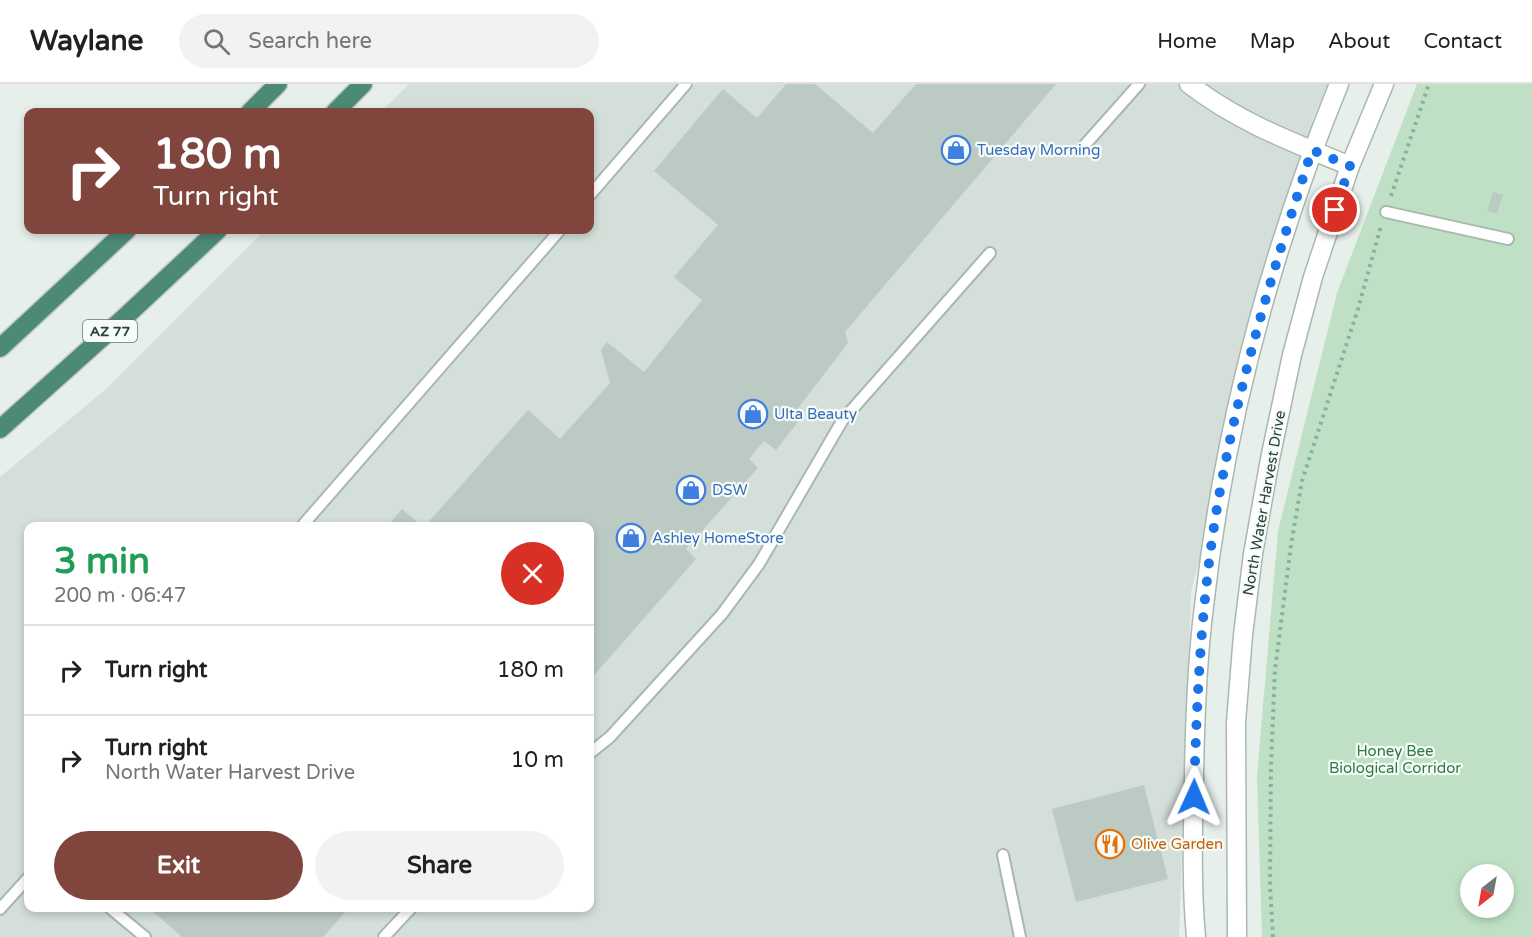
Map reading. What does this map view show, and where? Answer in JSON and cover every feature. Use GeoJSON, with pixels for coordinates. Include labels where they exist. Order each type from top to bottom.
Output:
{"type":"FeatureCollection","features":[{"type":"Feature","properties":{"kind":"highway"},"geometry":{"type":"LineString","coordinates":[[254,108],[278,84]]}},
{"type":"Feature","properties":{"kind":"highway"},"geometry":{"type":"LineString","coordinates":[[339,108],[363,84]]}},
{"type":"Feature","properties":{"kind":"highway"},"geometry":{"type":"LineString","coordinates":[[0,348],[123,234]]}},
{"type":"Feature","properties":{"kind":"highway","name":"AZ 77"},"geometry":{"type":"LineString","coordinates":[[0,429],[214,234]]}},
{"type":"Feature","properties":{"kind":"street"},"geometry":{"type":"LineString","coordinates":[[1189,84],[1233,114],[1263,130],[1350,166]]}},
{"type":"Feature","properties":{"kind":"street"},"geometry":{"type":"LineString","coordinates":[[1196,937],[1192,841],[1196,709],[1203,606],[1222,476],[1276,258],[1312,150],[1339,84]]}},
{"type":"Feature","properties":{"kind":"street","name":"North Water Harvest Drive"},"geometry":{"type":"LineString","coordinates":[[1237,937],[1236,722],[1253,554],[1292,355],[1313,277],[1350,166],[1384,84]]}},
{"type":"Feature","properties":{"kind":"lane"},"geometry":{"type":"LineString","coordinates":[[594,190],[686,84]]}},
{"type":"Feature","properties":{"kind":"lane"},"geometry":{"type":"LineString","coordinates":[[1084,146],[1139,84]]}},
{"type":"Feature","properties":{"kind":"lane"},"geometry":{"type":"LineString","coordinates":[[1386,212],[1508,239]]}},
{"type":"Feature","properties":{"kind":"lane"},"geometry":{"type":"LineString","coordinates":[[305,522],[557,234]]}},
{"type":"Feature","properties":{"kind":"lane"},"geometry":{"type":"LineString","coordinates":[[594,750],[610,737],[722,614],[759,564],[842,421],[990,253]]}},
{"type":"Feature","properties":{"kind":"lane"},"geometry":{"type":"LineString","coordinates":[[1003,855],[1020,937]]}},
{"type":"Feature","properties":{"kind":"lane"},"geometry":{"type":"LineString","coordinates":[[0,909],[24,882]]}},
{"type":"Feature","properties":{"kind":"lane"},"geometry":{"type":"LineString","coordinates":[[115,912],[145,937]]}},
{"type":"Feature","properties":{"kind":"lane"},"geometry":{"type":"LineString","coordinates":[[384,937],[407,912]]}},
{"type":"Feature","properties":{"kind":"path"},"geometry":{"type":"LineString","coordinates":[[1273,937],[1270,886],[1271,753],[1275,670],[1291,545],[1302,481],[1358,309],[1386,212],[1429,84]]}},
{"type":"Feature","properties":{"kind":"shaded area"},"geometry":{"type":"Polygon","coordinates":[[[409,84],[1329,84],[1314,115],[1191,592],[1179,937],[0,937],[0,477],[105,390],[261,234],[594,234],[594,108],[385,108],[409,84]]]}},
{"type":"Feature","properties":{"kind":"green space","name":"Honey Bee Biological Corridor"},"geometry":{"type":"Polygon","coordinates":[[[1417,84],[1532,84],[1532,937],[1262,937],[1257,776],[1278,531],[1337,293],[1417,84]]]}},
{"type":"Feature","properties":{"kind":"building"},"geometry":{"type":"Polygon","coordinates":[[[786,84],[815,84],[873,133],[916,84],[1056,84],[845,332],[848,343],[792,416],[798,422],[776,450],[764,441],[749,459],[758,468],[686,549],[696,559],[594,675],[594,522],[429,522],[528,410],[560,439],[610,383],[601,350],[607,342],[644,372],[702,300],[674,277],[718,225],[654,171],[723,89],[757,118],[786,84]]]}},
{"type":"Feature","properties":{"kind":"building"},"geometry":{"type":"Polygon","coordinates":[[[1493,192],[1503,195],[1497,214],[1487,211],[1493,192]]]}},
{"type":"Feature","properties":{"kind":"building"},"geometry":{"type":"Polygon","coordinates":[[[402,509],[417,522],[391,522],[402,509]]]}},
{"type":"Feature","properties":{"kind":"building","name":"Olive Garden"},"geometry":{"type":"Polygon","coordinates":[[[1144,785],[1168,879],[1076,902],[1052,809],[1144,785]]]}},
{"type":"Feature","properties":{"kind":"building"},"geometry":{"type":"Polygon","coordinates":[[[154,912],[345,912],[323,937],[182,937],[154,912]]]}},
{"type":"Feature","properties":{"kind":"place","name":"Tuesday Morning"},"geometry":{"type":"Point","coordinates":[956,150]}},
{"type":"Feature","properties":{"kind":"place","name":"Ulta Beauty"},"geometry":{"type":"Point","coordinates":[753,414]}},
{"type":"Feature","properties":{"kind":"place","name":"DSW"},"geometry":{"type":"Point","coordinates":[691,490]}},
{"type":"Feature","properties":{"kind":"place","name":"Ashley HomeStore"},"geometry":{"type":"Point","coordinates":[631,538]}},
{"type":"Feature","properties":{"kind":"place","name":"Olive Garden"},"geometry":{"type":"Point","coordinates":[1110,844]}},
{"type":"Feature","properties":{"kind":"route"},"geometry":{"type":"LineString","coordinates":[[1194,797],[1196,709],[1203,606],[1222,476],[1276,258],[1312,150],[1350,166],[1335,210]]}}]}
